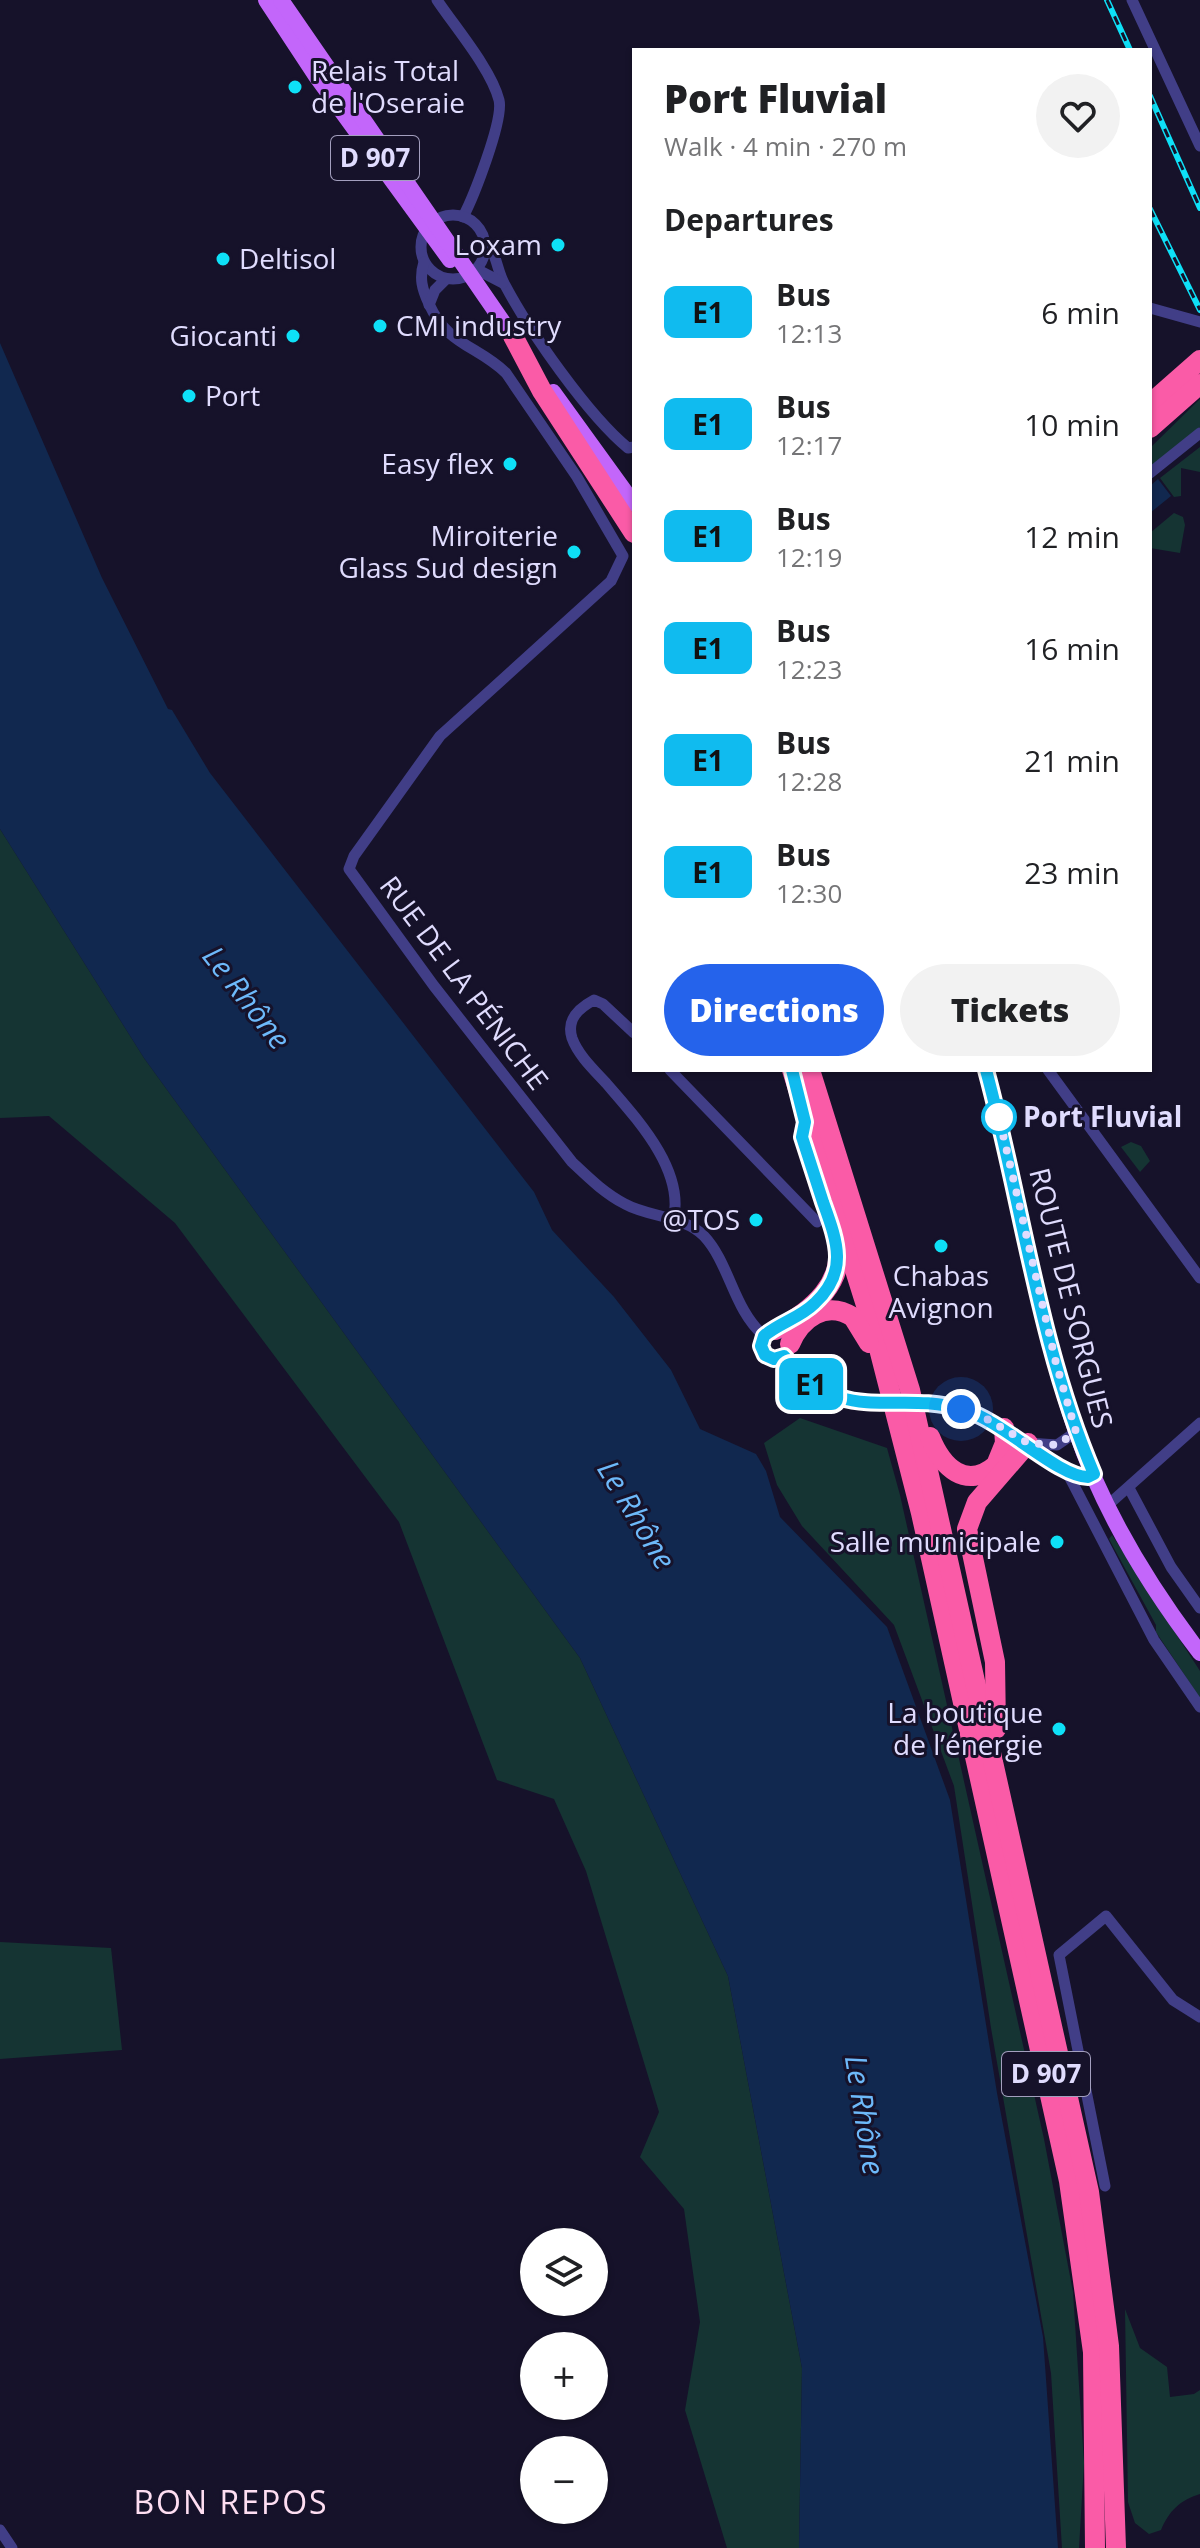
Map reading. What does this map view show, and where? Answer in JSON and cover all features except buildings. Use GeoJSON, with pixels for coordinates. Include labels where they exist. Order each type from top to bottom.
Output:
{"type":"FeatureCollection","features":[{"type":"Feature","properties":{"kind":"highway","name":"D 907"},"geometry":{"type":"LineString","coordinates":[[513,336],[542,391],[632,530]]}},
{"type":"Feature","properties":{"kind":"highway"},"geometry":{"type":"LineString","coordinates":[[1152,402],[1200,360]]}},
{"type":"Feature","properties":{"kind":"highway"},"geometry":{"type":"LineString","coordinates":[[1152,426],[1200,384]]}},
{"type":"Feature","properties":{"kind":"highway","name":"D 907"},"geometry":{"type":"LineString","coordinates":[[792,1072],[805,1122],[876,1337],[921,1513],[1078,2235],[1093,2352],[1095,2548]]}},
{"type":"Feature","properties":{"kind":"highway","name":"D 907"},"geometry":{"type":"LineString","coordinates":[[811,1072],[910,1390],[1089,2192],[1109,2346],[1116,2548]]}},
{"type":"Feature","properties":{"kind":"highway"},"geometry":{"type":"LineString","coordinates":[[778,1342],[830,1286],[840,1260],[837,1239],[802,1137],[805,1122]]}},
{"type":"Feature","properties":{"kind":"highway"},"geometry":{"type":"LineString","coordinates":[[778,1342],[817,1312],[839,1310],[859,1322],[867,1338],[921,1513]]}},
{"type":"Feature","properties":{"kind":"highway"},"geometry":{"type":"LineString","coordinates":[[910,1390],[938,1458],[961,1476],[981,1474],[996,1465],[1005,1443],[1004,1428]]}},
{"type":"Feature","properties":{"kind":"highway"},"geometry":{"type":"LineString","coordinates":[[1002,1796],[994,1715],[997,1678],[967,1529],[977,1502],[1028,1443]]}},
{"type":"Feature","properties":{"kind":"main road","name":"D 907"},"geometry":{"type":"LineString","coordinates":[[266,0],[307,63],[470,273],[632,501]]}},
{"type":"Feature","properties":{"kind":"main road","name":"D 907"},"geometry":{"type":"LineString","coordinates":[[281,0],[431,225]]}},
{"type":"Feature","properties":{"kind":"main road","name":"ROUTE DE SORGUES"},"geometry":{"type":"LineString","coordinates":[[986,1072],[1056,1363],[1076,1432],[1108,1505],[1148,1580],[1200,1653]]}},
{"type":"Feature","properties":{"kind":"street"},"geometry":{"type":"LineString","coordinates":[[437,0],[492,84],[500,110],[480,185],[463,217]]}},
{"type":"Feature","properties":{"kind":"street"},"geometry":{"type":"LineString","coordinates":[[1132,0],[1200,146]]}},
{"type":"Feature","properties":{"kind":"street"},"geometry":{"type":"LineString","coordinates":[[429,305],[420,275],[424,262],[421,249],[431,225],[449,216],[463,217],[480,231],[495,256],[503,283],[605,428],[632,451]]}},
{"type":"Feature","properties":{"kind":"street"},"geometry":{"type":"LineString","coordinates":[[470,273],[481,261],[484,241]]}},
{"type":"Feature","properties":{"kind":"street"},"geometry":{"type":"LineString","coordinates":[[424,262],[446,279]]}},
{"type":"Feature","properties":{"kind":"street"},"geometry":{"type":"LineString","coordinates":[[429,305],[435,290],[446,279],[470,273],[503,283]]}},
{"type":"Feature","properties":{"kind":"street","name":"RUE DE LA PÉNICHE"},"geometry":{"type":"LineString","coordinates":[[429,305],[447,334],[506,373],[577,477],[623,556],[611,581],[440,736],[354,856],[349,869],[434,986],[572,1162],[598,1187],[626,1205],[673,1221]]}},
{"type":"Feature","properties":{"kind":"street"},"geometry":{"type":"LineString","coordinates":[[1152,309],[1200,322]]}},
{"type":"Feature","properties":{"kind":"street"},"geometry":{"type":"LineString","coordinates":[[1152,471],[1200,433]]}},
{"type":"Feature","properties":{"kind":"street"},"geometry":{"type":"LineString","coordinates":[[632,1031],[603,1004],[594,1000],[580,1007],[572,1018],[572,1037],[579,1049],[635,1119],[673,1181],[678,1201],[673,1221],[691,1227],[705,1237],[748,1320],[778,1342],[799,1375],[817,1388],[860,1403],[943,1406],[980,1415],[1028,1443],[1063,1470],[1088,1477],[1094,1474]]}},
{"type":"Feature","properties":{"kind":"street"},"geometry":{"type":"LineString","coordinates":[[672,1072],[817,1222]]}},
{"type":"Feature","properties":{"kind":"street"},"geometry":{"type":"LineString","coordinates":[[1050,1072],[1198,1269]]}},
{"type":"Feature","properties":{"kind":"street"},"geometry":{"type":"LineString","coordinates":[[1108,1505],[1200,1423]]}},
{"type":"Feature","properties":{"kind":"street"},"geometry":{"type":"LineString","coordinates":[[1028,1443],[1057,1445],[1076,1432]]}},
{"type":"Feature","properties":{"kind":"street"},"geometry":{"type":"LineString","coordinates":[[1057,1445],[1063,1470],[1154,1640],[1200,1707]]}},
{"type":"Feature","properties":{"kind":"street"},"geometry":{"type":"LineString","coordinates":[[1129,1488],[1171,1567],[1200,1608]]}},
{"type":"Feature","properties":{"kind":"street"},"geometry":{"type":"LineString","coordinates":[[1105,2186],[1059,1955],[1106,1916],[1173,2000],[1200,2017]]}},
{"type":"Feature","properties":{"kind":"street"},"geometry":{"type":"LineString","coordinates":[[0,2530],[12,2548]]}},
{"type":"Feature","properties":{"kind":"green space"},"geometry":{"type":"Polygon","coordinates":[[[1200,399],[1200,427],[1152,467],[1152,446],[1200,399]]]}},
{"type":"Feature","properties":{"kind":"green space"},"geometry":{"type":"Polygon","coordinates":[[[1200,447],[1200,472],[1181,468],[1181,496],[1174,497],[1160,478],[1200,447]]]}},
{"type":"Feature","properties":{"kind":"green space"},"geometry":{"type":"Polygon","coordinates":[[[1174,513],[1183,517],[1185,525],[1180,553],[1152,548],[1152,531],[1174,513]]]}},
{"type":"Feature","properties":{"kind":"green space"},"geometry":{"type":"Polygon","coordinates":[[[0,829],[144,1058],[580,1658],[728,1976],[802,2368],[799,2548],[727,2548],[685,2410],[700,2322],[684,2209],[640,2157],[659,2112],[586,1871],[554,1799],[497,1780],[399,1522],[175,1223],[49,1116],[0,1118],[0,829]]]}},
{"type":"Feature","properties":{"kind":"green space"},"geometry":{"type":"Polygon","coordinates":[[[1131,1142],[1141,1146],[1150,1161],[1140,1172],[1121,1147],[1131,1142]]]}},
{"type":"Feature","properties":{"kind":"green space"},"geometry":{"type":"Polygon","coordinates":[[[800,1418],[887,1448],[900,1495],[1044,2139],[1073,2292],[1084,2463],[1079,2548],[1062,2548],[1051,2373],[991,2028],[954,1786],[894,1625],[802,1526],[777,1485],[764,1443],[800,1418]]]}},
{"type":"Feature","properties":{"kind":"green space"},"geometry":{"type":"Polygon","coordinates":[[[1112,1535],[1200,1671],[1200,1698],[1156,1632],[1156,1625],[1109,1539],[1112,1535]]]}},
{"type":"Feature","properties":{"kind":"green space"},"geometry":{"type":"Polygon","coordinates":[[[0,1942],[111,1948],[122,2050],[0,2059],[0,1942]]]}},
{"type":"Feature","properties":{"kind":"green space"},"geometry":{"type":"Polygon","coordinates":[[[1125,2309],[1140,2348],[1167,2367],[1170,2397],[1194,2394],[1200,2390],[1200,2494],[1181,2503],[1161,2530],[1149,2534],[1135,2523],[1128,2502],[1125,2309]]]}},
{"type":"Feature","properties":{"kind":"water","name":"Le Rhône"},"geometry":{"type":"Polygon","coordinates":[[[0,343],[102,578],[168,709],[172,710],[210,773],[534,1192],[552,1230],[614,1297],[671,1370],[700,1429],[756,1454],[766,1471],[780,1517],[887,1627],[950,1800],[997,2093],[1043,2337],[1058,2548],[799,2548],[802,2368],[728,1976],[580,1658],[144,1058],[0,829],[0,343]]]}},
{"type":"Feature","properties":{"kind":"water"},"geometry":{"type":"Polygon","coordinates":[[[1158,479],[1171,496],[1152,511],[1152,484],[1158,479]]]}},
{"type":"Feature","properties":{"kind":"railway"},"geometry":{"type":"LineString","coordinates":[[1107,0],[1129,48]]}},
{"type":"Feature","properties":{"kind":"railway"},"geometry":{"type":"LineString","coordinates":[[1152,100],[1200,208]]}},
{"type":"Feature","properties":{"kind":"railway"},"geometry":{"type":"LineString","coordinates":[[1152,213],[1200,310]]}},
{"type":"Feature","properties":{"kind":"bus line","name":"E1"},"geometry":{"type":"LineString","coordinates":[[792,1072],[805,1122],[802,1137],[837,1239],[840,1260],[830,1286],[794,1320],[767,1333],[761,1341],[762,1351],[769,1358],[784,1356],[799,1375],[837,1398],[877,1405],[943,1406],[980,1415],[1028,1443],[1068,1474],[1088,1477],[1094,1474],[1076,1432],[1056,1363],[987,1072]]}},
{"type":"Feature","properties":{"kind":"place","name":"Relais Total de l'Oseraie"},"geometry":{"type":"Point","coordinates":[295,87]}},
{"type":"Feature","properties":{"kind":"place","name":"Loxam"},"geometry":{"type":"Point","coordinates":[558,245]}},
{"type":"Feature","properties":{"kind":"place","name":"Deltisol"},"geometry":{"type":"Point","coordinates":[223,259]}},
{"type":"Feature","properties":{"kind":"place","name":"CMI industry"},"geometry":{"type":"Point","coordinates":[380,326]}},
{"type":"Feature","properties":{"kind":"place","name":"Giocanti"},"geometry":{"type":"Point","coordinates":[293,336]}},
{"type":"Feature","properties":{"kind":"place","name":"Port"},"geometry":{"type":"Point","coordinates":[189,396]}},
{"type":"Feature","properties":{"kind":"place","name":"Easy flex"},"geometry":{"type":"Point","coordinates":[510,464]}},
{"type":"Feature","properties":{"kind":"place","name":"Miroiterie Glass Sud design"},"geometry":{"type":"Point","coordinates":[574,552]}},
{"type":"Feature","properties":{"kind":"place","name":"Port Fluvial"},"geometry":{"type":"Point","coordinates":[999,1117]}},
{"type":"Feature","properties":{"kind":"place","name":"@TOS"},"geometry":{"type":"Point","coordinates":[756,1220]}},
{"type":"Feature","properties":{"kind":"place","name":"Chabas Avignon"},"geometry":{"type":"Point","coordinates":[941,1246]}},
{"type":"Feature","properties":{"kind":"place","name":"Salle municipale"},"geometry":{"type":"Point","coordinates":[1057,1542]}},
{"type":"Feature","properties":{"kind":"place","name":"La boutique de l’énergie"},"geometry":{"type":"Point","coordinates":[1059,1729]}},
{"type":"Feature","properties":{"kind":"district","name":"BON REPOS"},"geometry":{"type":"Point","coordinates":[231,2503]}},
{"type":"Feature","properties":{"kind":"route"},"geometry":{"type":"LineString","coordinates":[[961,1409],[980,1415],[1028,1443],[1057,1445],[1076,1432],[1056,1363],[999,1117]]}}]}
